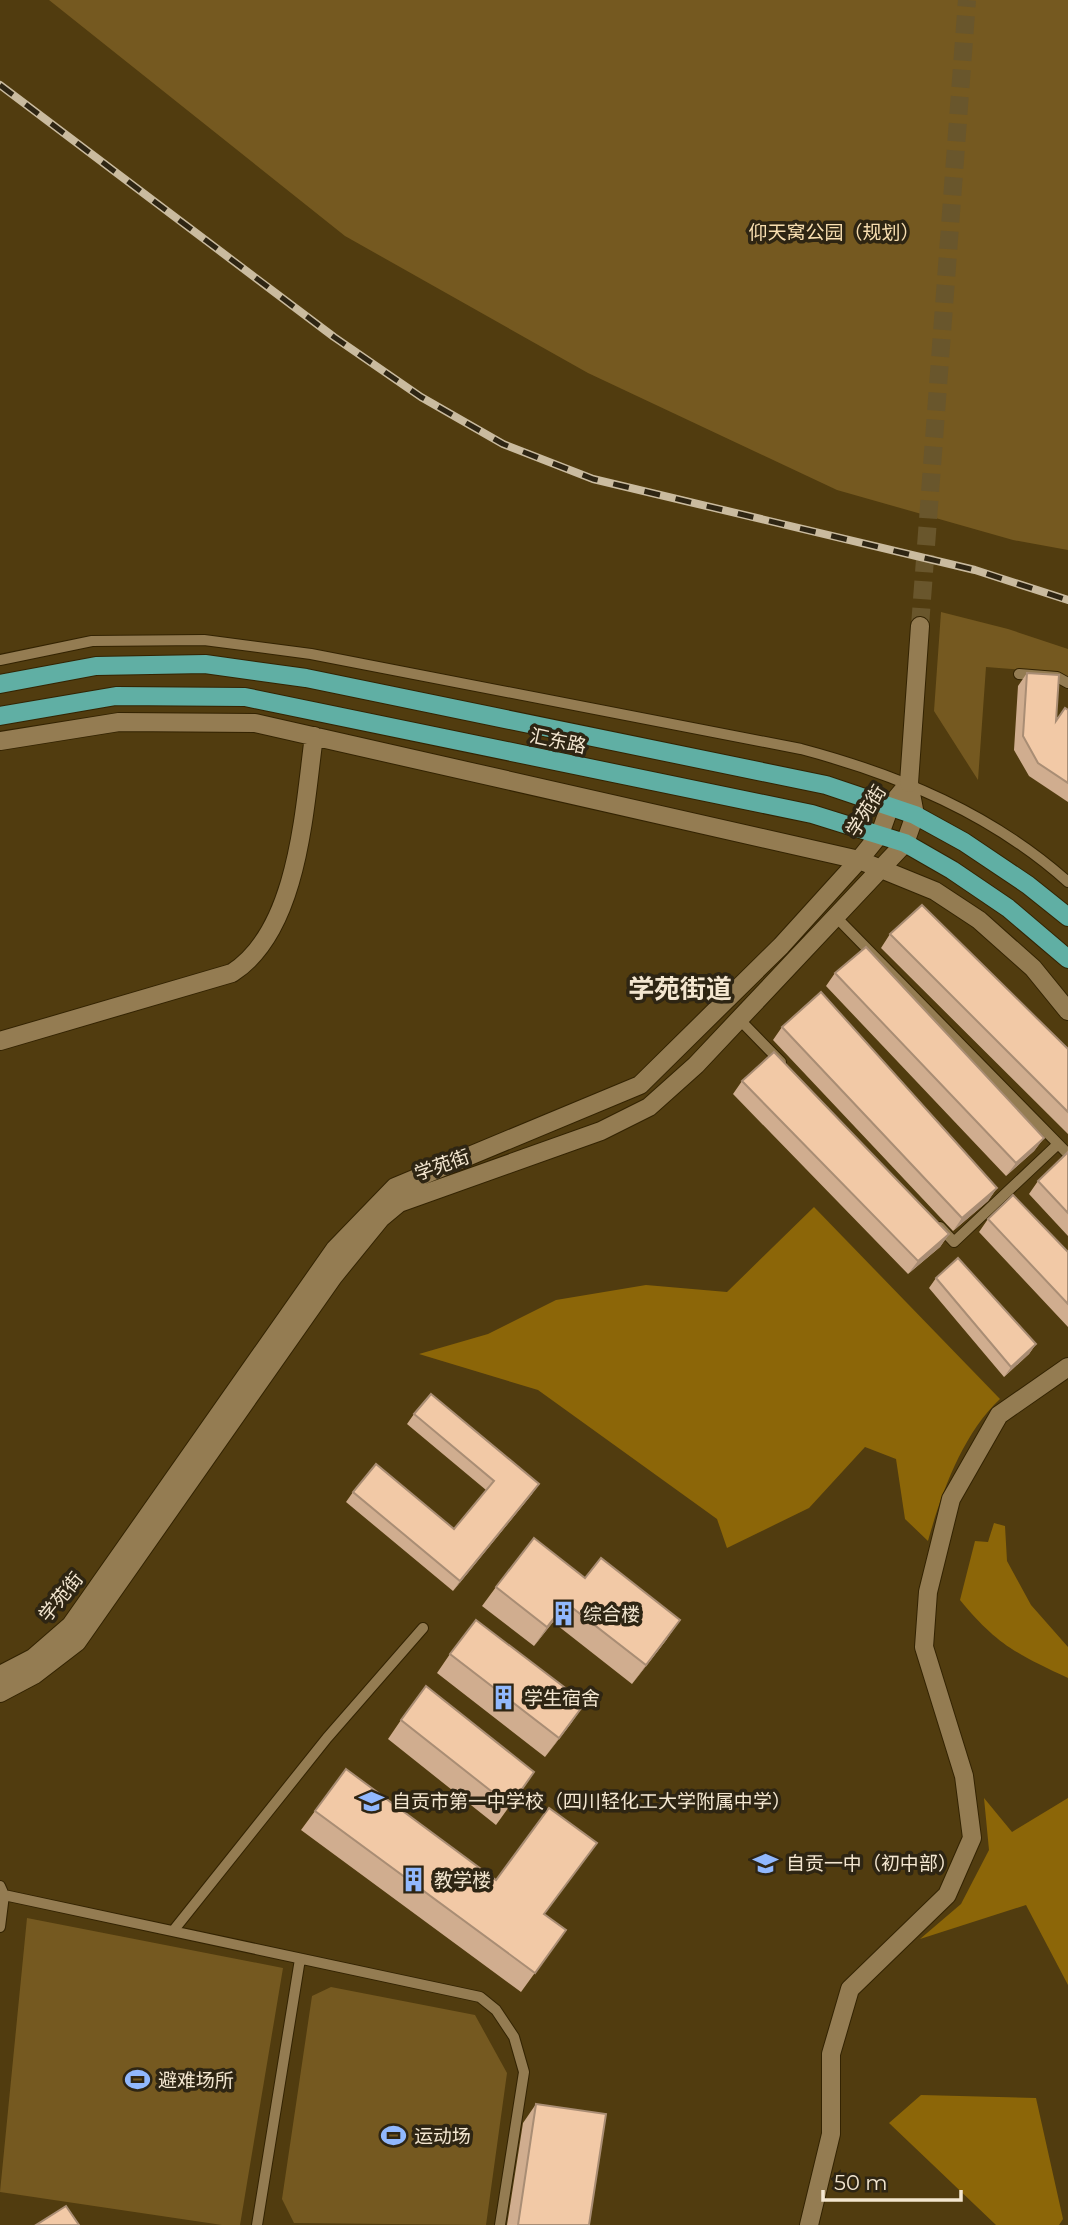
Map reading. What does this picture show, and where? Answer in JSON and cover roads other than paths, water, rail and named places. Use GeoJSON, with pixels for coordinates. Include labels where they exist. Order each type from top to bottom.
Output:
{"type":"FeatureCollection","features":[{"type":"Feature","properties":{"kind":"main road","name":"汇东路"},"geometry":{"type":"LineString","coordinates":[[0,684],[96,666],[205,664],[274,673],[826,785],[915,814],[985,856],[1068,917]]}},
{"type":"Feature","properties":{"kind":"main road","name":"汇东路"},"geometry":{"type":"LineString","coordinates":[[0,716],[116,696],[245,697],[811,814],[905,843],[997,900],[1068,959]]}},
{"type":"Feature","properties":{"kind":"street"},"geometry":{"type":"LineString","coordinates":[[909,783],[920,626]]}},
{"type":"Feature","properties":{"kind":"street"},"geometry":{"type":"LineString","coordinates":[[0,741],[119,722],[256,723],[859,860],[935,891],[979,920],[1033,968],[1068,1011]]}},
{"type":"Feature","properties":{"kind":"street"},"geometry":{"type":"LineString","coordinates":[[0,1041],[232,973],[250,961],[272,929],[286,893],[304,807],[314,736]]}},
{"type":"Feature","properties":{"kind":"street","name":"学苑街"},"geometry":{"type":"LineString","coordinates":[[0,1675],[33,1658],[71,1625],[335,1249],[371,1209],[395,1187],[433,1169],[640,1085],[780,946],[859,860],[880,834],[890,806],[909,783]]}},
{"type":"Feature","properties":{"kind":"street","name":"学苑街"},"geometry":{"type":"LineString","coordinates":[[0,1693],[34,1675],[77,1642],[334,1277],[381,1218],[399,1203],[601,1131],[649,1107],[740,1019],[883,870],[905,843],[915,814],[909,783]]}},
{"type":"Feature","properties":{"kind":"street"},"geometry":{"type":"LineString","coordinates":[[808,2225],[831,2134],[831,2054],[850,1989],[947,1895],[972,1838],[964,1776],[924,1647],[928,1592],[951,1499],[999,1415],[1068,1367]]}},
{"type":"Feature","properties":{"kind":"lane"},"geometry":{"type":"LineString","coordinates":[[0,660],[92,641],[204,640],[312,654],[801,749],[861,765],[909,783],[981,820],[1066,876]]}},
{"type":"Feature","properties":{"kind":"lane"},"geometry":{"type":"LineString","coordinates":[[1019,674],[1057,677],[1068,683]]}},
{"type":"Feature","properties":{"kind":"lane"},"geometry":{"type":"LineString","coordinates":[[836,918],[1068,1154]]}},
{"type":"Feature","properties":{"kind":"lane"},"geometry":{"type":"LineString","coordinates":[[740,1019],[786,1068]]}},
{"type":"Feature","properties":{"kind":"lane"},"geometry":{"type":"LineString","coordinates":[[935,1223],[954,1242],[1058,1144]]}},
{"type":"Feature","properties":{"kind":"lane"},"geometry":{"type":"LineString","coordinates":[[173,1931],[327,1738],[423,1628]]}},
{"type":"Feature","properties":{"kind":"lane"},"geometry":{"type":"LineString","coordinates":[[0,1927],[2,1891],[480,1997],[496,2010],[514,2037],[524,2071],[499,2225]]}},
{"type":"Feature","properties":{"kind":"lane"},"geometry":{"type":"LineString","coordinates":[[257,2225],[300,1959]]}},
{"type":"Feature","properties":{"kind":"tunnel"},"geometry":{"type":"LineString","coordinates":[[920,626],[967,0]]}},
{"type":"Feature","properties":{"kind":"railway"},"geometry":{"type":"LineString","coordinates":[[0,85],[334,337],[421,397],[503,444],[593,479],[975,570],[1068,600]]}},
{"type":"Feature","properties":{"kind":"place","name":"综合楼"},"geometry":{"type":"Point","coordinates":[563,1614]}},
{"type":"Feature","properties":{"kind":"place","name":"学生宿舍"},"geometry":{"type":"Point","coordinates":[504,1698]}},
{"type":"Feature","properties":{"kind":"place","name":"自贡市第一中学校（四川轻化工大学附属中学）"},"geometry":{"type":"Point","coordinates":[372,1801]}},
{"type":"Feature","properties":{"kind":"place","name":"自贡一中（初中部）"},"geometry":{"type":"Point","coordinates":[766,1863]}},
{"type":"Feature","properties":{"kind":"place","name":"教学楼"},"geometry":{"type":"Point","coordinates":[414,1880]}},
{"type":"Feature","properties":{"kind":"place","name":"避难场所"},"geometry":{"type":"Point","coordinates":[138,2080]}},
{"type":"Feature","properties":{"kind":"place","name":"运动场"},"geometry":{"type":"Point","coordinates":[394,2136]}},
{"type":"Feature","properties":{"kind":"district","name":"学苑街道"},"geometry":{"type":"Point","coordinates":[680,989]}},
{"type":"Feature","properties":{"kind":"park label","name":"仰天窝公园（规划）"},"geometry":{"type":"Point","coordinates":[834,232]}}]}
